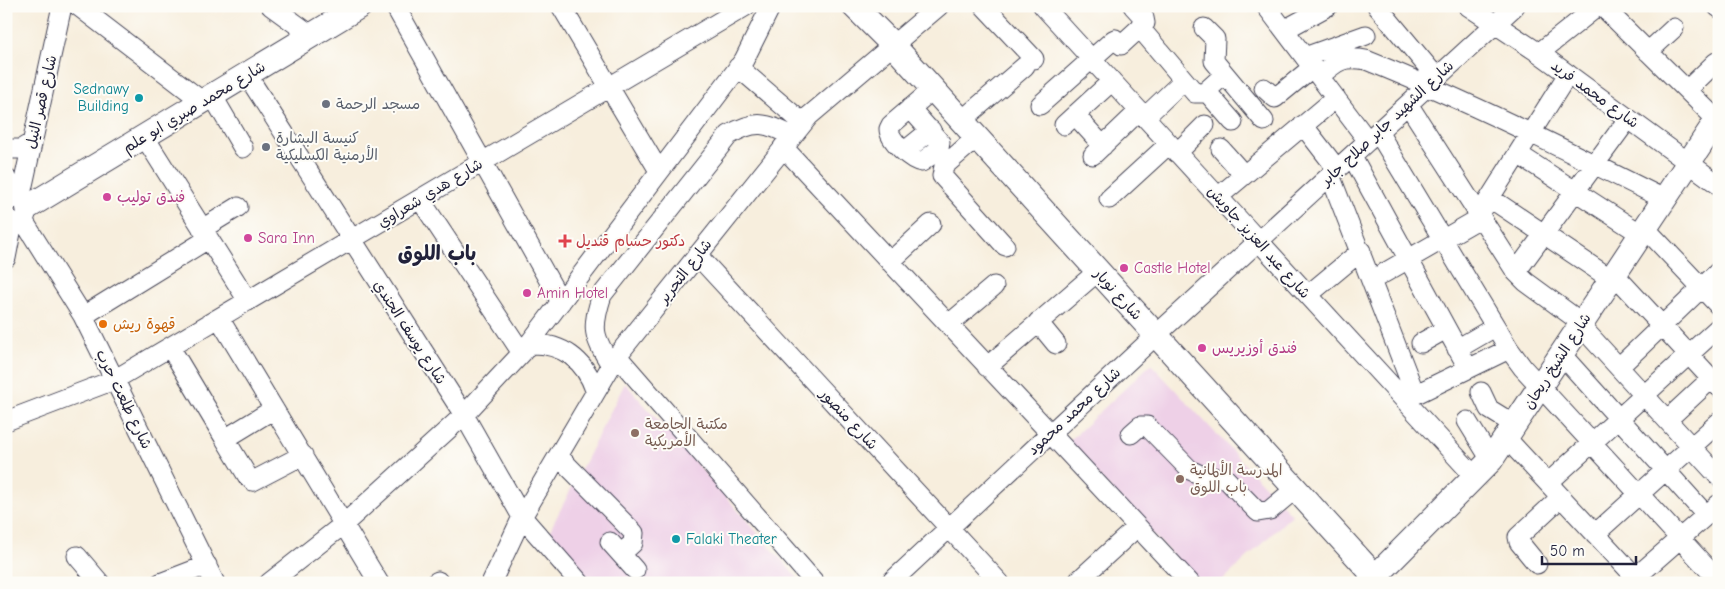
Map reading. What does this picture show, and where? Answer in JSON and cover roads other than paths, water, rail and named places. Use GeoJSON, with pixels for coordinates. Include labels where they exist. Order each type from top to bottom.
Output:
{"type":"FeatureCollection","features":[{"type":"Feature","properties":{"kind":"main road","name":"شارع محمد صبري ابو علم"},"geometry":{"type":"LineString","coordinates":[[15,209],[144,136],[360,6]]}},
{"type":"Feature","properties":{"kind":"main road","name":"شارع نوبار"},"geometry":{"type":"LineString","coordinates":[[854,6],[893,45],[964,127],[1295,489],[1375,581]]}},
{"type":"Feature","properties":{"kind":"main road","name":"شارع الشيخ ريحان"},"geometry":{"type":"LineString","coordinates":[[1375,581],[1492,460],[1664,199],[1716,125]]}},
{"type":"Feature","properties":{"kind":"street","name":"شارع قصر النيل"},"geometry":{"type":"LineString","coordinates":[[6,258],[15,209],[62,6]]}},
{"type":"Feature","properties":{"kind":"street"},"geometry":{"type":"LineString","coordinates":[[78,6],[207,98],[243,148]]}},
{"type":"Feature","properties":{"kind":"street"},"geometry":{"type":"LineString","coordinates":[[271,6],[311,36]]}},
{"type":"Feature","properties":{"kind":"street"},"geometry":{"type":"LineString","coordinates":[[395,6],[561,302]]}},
{"type":"Feature","properties":{"kind":"street"},"geometry":{"type":"LineString","coordinates":[[561,6],[659,171]]}},
{"type":"Feature","properties":{"kind":"street","name":"شارع هدي شعراوي"},"geometry":{"type":"LineString","coordinates":[[6,421],[114,380],[746,6]]}},
{"type":"Feature","properties":{"kind":"street"},"geometry":{"type":"LineString","coordinates":[[269,583],[344,524],[464,415],[526,348],[738,67],[751,48],[771,6]]}},
{"type":"Feature","properties":{"kind":"street","name":"شارع التحرير"},"geometry":{"type":"LineString","coordinates":[[491,583],[522,517],[614,361],[793,135],[819,106],[939,6]]}},
{"type":"Feature","properties":{"kind":"street"},"geometry":{"type":"LineString","coordinates":[[984,6],[1030,63],[964,127],[944,166],[942,176],[1005,246]]}},
{"type":"Feature","properties":{"kind":"street"},"geometry":{"type":"LineString","coordinates":[[1266,6],[1336,98],[1373,136],[1444,239],[1509,349],[1540,386],[1719,581]]}},
{"type":"Feature","properties":{"kind":"street"},"geometry":{"type":"LineString","coordinates":[[1284,30],[1328,6]]}},
{"type":"Feature","properties":{"kind":"street"},"geometry":{"type":"LineString","coordinates":[[1378,6],[1432,81]]}},
{"type":"Feature","properties":{"kind":"street","name":"شارع محمد فريد"},"geometry":{"type":"LineString","coordinates":[[1468,6],[1539,53],[1719,184]]}},
{"type":"Feature","properties":{"kind":"street","name":"شارع الشهيد جابر صلاح جابر"},"geometry":{"type":"LineString","coordinates":[[1258,241],[1515,6]]}},
{"type":"Feature","properties":{"kind":"street"},"geometry":{"type":"LineString","coordinates":[[1539,53],[1598,6]]}},
{"type":"Feature","properties":{"kind":"street"},"geometry":{"type":"LineString","coordinates":[[1602,6],[1687,90],[1716,125]]}},
{"type":"Feature","properties":{"kind":"street","name":"شارع عبد العزيز جاويش"},"geometry":{"type":"LineString","coordinates":[[1044,7],[1308,295],[1410,397],[1476,478]]}},
{"type":"Feature","properties":{"kind":"street"},"geometry":{"type":"LineString","coordinates":[[1040,105],[1112,40],[1116,40],[1121,45],[1139,17],[1195,93],[1200,94],[1206,91],[1225,74]]}},
{"type":"Feature","properties":{"kind":"street"},"geometry":{"type":"LineString","coordinates":[[1204,28],[1215,39],[1214,61],[1264,121]]}},
{"type":"Feature","properties":{"kind":"street"},"geometry":{"type":"LineString","coordinates":[[1648,52],[1674,28]]}},
{"type":"Feature","properties":{"kind":"street"},"geometry":{"type":"LineString","coordinates":[[1264,88],[1275,98],[1312,66],[1366,35]]}},
{"type":"Feature","properties":{"kind":"street"},"geometry":{"type":"LineString","coordinates":[[1312,66],[1356,58],[1432,81],[1664,199]]}},
{"type":"Feature","properties":{"kind":"street"},"geometry":{"type":"LineString","coordinates":[[1687,90],[1716,62],[1719,63]]}},
{"type":"Feature","properties":{"kind":"street"},"geometry":{"type":"LineString","coordinates":[[738,67],[793,135],[890,262],[1190,583]]}},
{"type":"Feature","properties":{"kind":"street"},"geometry":{"type":"LineString","coordinates":[[1372,280],[1480,217],[1568,74]]}},
{"type":"Feature","properties":{"kind":"street","name":"شارع يوسف الجندي"},"geometry":{"type":"LineString","coordinates":[[247,75],[464,415],[522,517],[580,583]]}},
{"type":"Feature","properties":{"kind":"street"},"geometry":{"type":"LineString","coordinates":[[1112,81],[1070,120],[1098,150],[1184,80]]}},
{"type":"Feature","properties":{"kind":"street"},"geometry":{"type":"LineString","coordinates":[[910,108],[940,142],[939,149],[922,162],[913,160],[905,152],[890,136],[889,129],[910,108],[932,90]]}},
{"type":"Feature","properties":{"kind":"street"},"geometry":{"type":"LineString","coordinates":[[1206,91],[1233,122]]}},
{"type":"Feature","properties":{"kind":"street"},"geometry":{"type":"LineString","coordinates":[[1218,197],[1336,98]]}},
{"type":"Feature","properties":{"kind":"street"},"geometry":{"type":"LineString","coordinates":[[1408,104],[1516,272],[1537,291],[1581,324],[1718,476]]}},
{"type":"Feature","properties":{"kind":"street"},"geometry":{"type":"LineString","coordinates":[[1516,272],[1628,119]]}},
{"type":"Feature","properties":{"kind":"street"},"geometry":{"type":"LineString","coordinates":[[793,135],[768,124],[754,124],[741,128],[729,135],[602,295],[596,318],[596,341],[816,583]]}},
{"type":"Feature","properties":{"kind":"street"},"geometry":{"type":"LineString","coordinates":[[1109,199],[1205,125]]}},
{"type":"Feature","properties":{"kind":"street"},"geometry":{"type":"LineString","coordinates":[[1303,125],[1334,172],[1345,211],[1372,280],[1410,397],[1509,349]]}},
{"type":"Feature","properties":{"kind":"street"},"geometry":{"type":"LineString","coordinates":[[934,133],[964,127]]}},
{"type":"Feature","properties":{"kind":"street"},"geometry":{"type":"LineString","coordinates":[[144,136],[248,301]]}},
{"type":"Feature","properties":{"kind":"street"},"geometry":{"type":"LineString","coordinates":[[6,149],[21,149],[31,143]]}},
{"type":"Feature","properties":{"kind":"street"},"geometry":{"type":"LineString","coordinates":[[1221,149],[1244,175]]}},
{"type":"Feature","properties":{"kind":"street"},"geometry":{"type":"LineString","coordinates":[[1518,154],[1643,231],[1719,306]]}},
{"type":"Feature","properties":{"kind":"street"},"geometry":{"type":"LineString","coordinates":[[1352,156],[1468,368]]}},
{"type":"Feature","properties":{"kind":"street","name":"شارع طلعت حرب"},"geometry":{"type":"LineString","coordinates":[[6,178],[15,209],[83,316],[215,583]]}},
{"type":"Feature","properties":{"kind":"street"},"geometry":{"type":"LineString","coordinates":[[1345,211],[1373,195]]}},
{"type":"Feature","properties":{"kind":"street"},"geometry":{"type":"LineString","coordinates":[[1490,198],[1613,276],[1662,325],[1715,383],[1667,420]]}},
{"type":"Feature","properties":{"kind":"street"},"geometry":{"type":"LineString","coordinates":[[420,199],[526,348]]}},
{"type":"Feature","properties":{"kind":"street"},"geometry":{"type":"LineString","coordinates":[[83,316],[205,234],[238,207]]}},
{"type":"Feature","properties":{"kind":"street"},"geometry":{"type":"LineString","coordinates":[[890,262],[931,224]]}},
{"type":"Feature","properties":{"kind":"street","name":"شارع محمد محمود"},"geometry":{"type":"LineString","coordinates":[[890,583],[1258,241]]}},
{"type":"Feature","properties":{"kind":"street"},"geometry":{"type":"LineString","coordinates":[[1308,295],[1361,251]]}},
{"type":"Feature","properties":{"kind":"street","name":"شارع منصور"},"geometry":{"type":"LineString","coordinates":[[697,255],[1000,583]]}},
{"type":"Feature","properties":{"kind":"street"},"geometry":{"type":"LineString","coordinates":[[1619,366],[1719,271]]}},
{"type":"Feature","properties":{"kind":"street"},"geometry":{"type":"LineString","coordinates":[[987,366],[1097,272]]}},
{"type":"Feature","properties":{"kind":"street"},"geometry":{"type":"LineString","coordinates":[[949,324],[994,286]]}},
{"type":"Feature","properties":{"kind":"street"},"geometry":{"type":"LineString","coordinates":[[219,318],[379,583]]}},
{"type":"Feature","properties":{"kind":"street"},"geometry":{"type":"LineString","coordinates":[[1038,322],[1056,344]]}},
{"type":"Feature","properties":{"kind":"street"},"geometry":{"type":"LineString","coordinates":[[1458,349],[1495,327]]}},
{"type":"Feature","properties":{"kind":"street"},"geometry":{"type":"LineString","coordinates":[[1548,483],[1719,327]]}},
{"type":"Feature","properties":{"kind":"street"},"geometry":{"type":"LineString","coordinates":[[1421,343],[1446,329]]}},
{"type":"Feature","properties":{"kind":"street"},"geometry":{"type":"LineString","coordinates":[[526,348],[552,346],[571,355],[586,370],[596,390]]}},
{"type":"Feature","properties":{"kind":"street"},"geometry":{"type":"LineString","coordinates":[[170,347],[244,472],[254,481],[305,460]]}},
{"type":"Feature","properties":{"kind":"street"},"geometry":{"type":"LineString","coordinates":[[1481,392],[1489,409],[1510,432],[1548,483],[1639,580],[1680,538],[1712,510],[1665,471],[1561,354]]}},
{"type":"Feature","properties":{"kind":"street"},"geometry":{"type":"LineString","coordinates":[[225,439],[274,409]]}},
{"type":"Feature","properties":{"kind":"street"},"geometry":{"type":"LineString","coordinates":[[1467,421],[1492,460]]}},
{"type":"Feature","properties":{"kind":"street"},"geometry":{"type":"LineString","coordinates":[[1596,534],[1719,422]]}},
{"type":"Feature","properties":{"kind":"street"},"geometry":{"type":"LineString","coordinates":[[1131,434],[1140,426],[1147,426],[1190,470],[1205,477],[1225,478],[1258,512],[1270,510],[1295,489]]}},
{"type":"Feature","properties":{"kind":"street"},"geometry":{"type":"LineString","coordinates":[[558,456],[634,534],[633,544],[616,548],[635,570]]}},
{"type":"Feature","properties":{"kind":"street"},"geometry":{"type":"LineString","coordinates":[[271,486],[305,460]]}},
{"type":"Feature","properties":{"kind":"street"},"geometry":{"type":"LineString","coordinates":[[1537,564],[1519,542],[1518,538],[1561,497]]}},
{"type":"Feature","properties":{"kind":"street"},"geometry":{"type":"LineString","coordinates":[[1080,580],[1137,527]]}},
{"type":"Feature","properties":{"kind":"street"},"geometry":{"type":"LineString","coordinates":[[77,556],[100,583]]}},
{"type":"Feature","properties":{"kind":"street"},"geometry":{"type":"LineString","coordinates":[[160,583],[207,565]]}},
{"type":"Feature","properties":{"kind":"place","name":"Sednawy Building"},"geometry":{"type":"Point","coordinates":[139,98]}},
{"type":"Feature","properties":{"kind":"place","name":"مسجد الرحمة"},"geometry":{"type":"Point","coordinates":[326,104]}},
{"type":"Feature","properties":{"kind":"place","name":"كنيسة البشارة الأرمنية الكسليكية"},"geometry":{"type":"Point","coordinates":[266,147]}},
{"type":"Feature","properties":{"kind":"place","name":"فندق توليب"},"geometry":{"type":"Point","coordinates":[107,197]}},
{"type":"Feature","properties":{"kind":"place","name":"Sara Inn"},"geometry":{"type":"Point","coordinates":[248,238]}},
{"type":"Feature","properties":{"kind":"place","name":"دكتور حسام قنديل"},"geometry":{"type":"Point","coordinates":[565,241]}},
{"type":"Feature","properties":{"kind":"place","name":"Castle Hotel"},"geometry":{"type":"Point","coordinates":[1124,268]}},
{"type":"Feature","properties":{"kind":"place","name":"Amin Hotel"},"geometry":{"type":"Point","coordinates":[527,293]}},
{"type":"Feature","properties":{"kind":"place","name":"قهوة ريش"},"geometry":{"type":"Point","coordinates":[103,324]}},
{"type":"Feature","properties":{"kind":"place","name":"فندق أوزيريس"},"geometry":{"type":"Point","coordinates":[1202,348]}},
{"type":"Feature","properties":{"kind":"place","name":"مكتبة الجامعة الأمريكية"},"geometry":{"type":"Point","coordinates":[635,433]}},
{"type":"Feature","properties":{"kind":"place","name":"المدرسة الألمانية باب اللوق"},"geometry":{"type":"Point","coordinates":[1180,479]}},
{"type":"Feature","properties":{"kind":"place","name":"Falaki Theater"},"geometry":{"type":"Point","coordinates":[676,539]}},
{"type":"Feature","properties":{"kind":"district","name":"باب اللوق"},"geometry":{"type":"Point","coordinates":[437,253]}}]}
